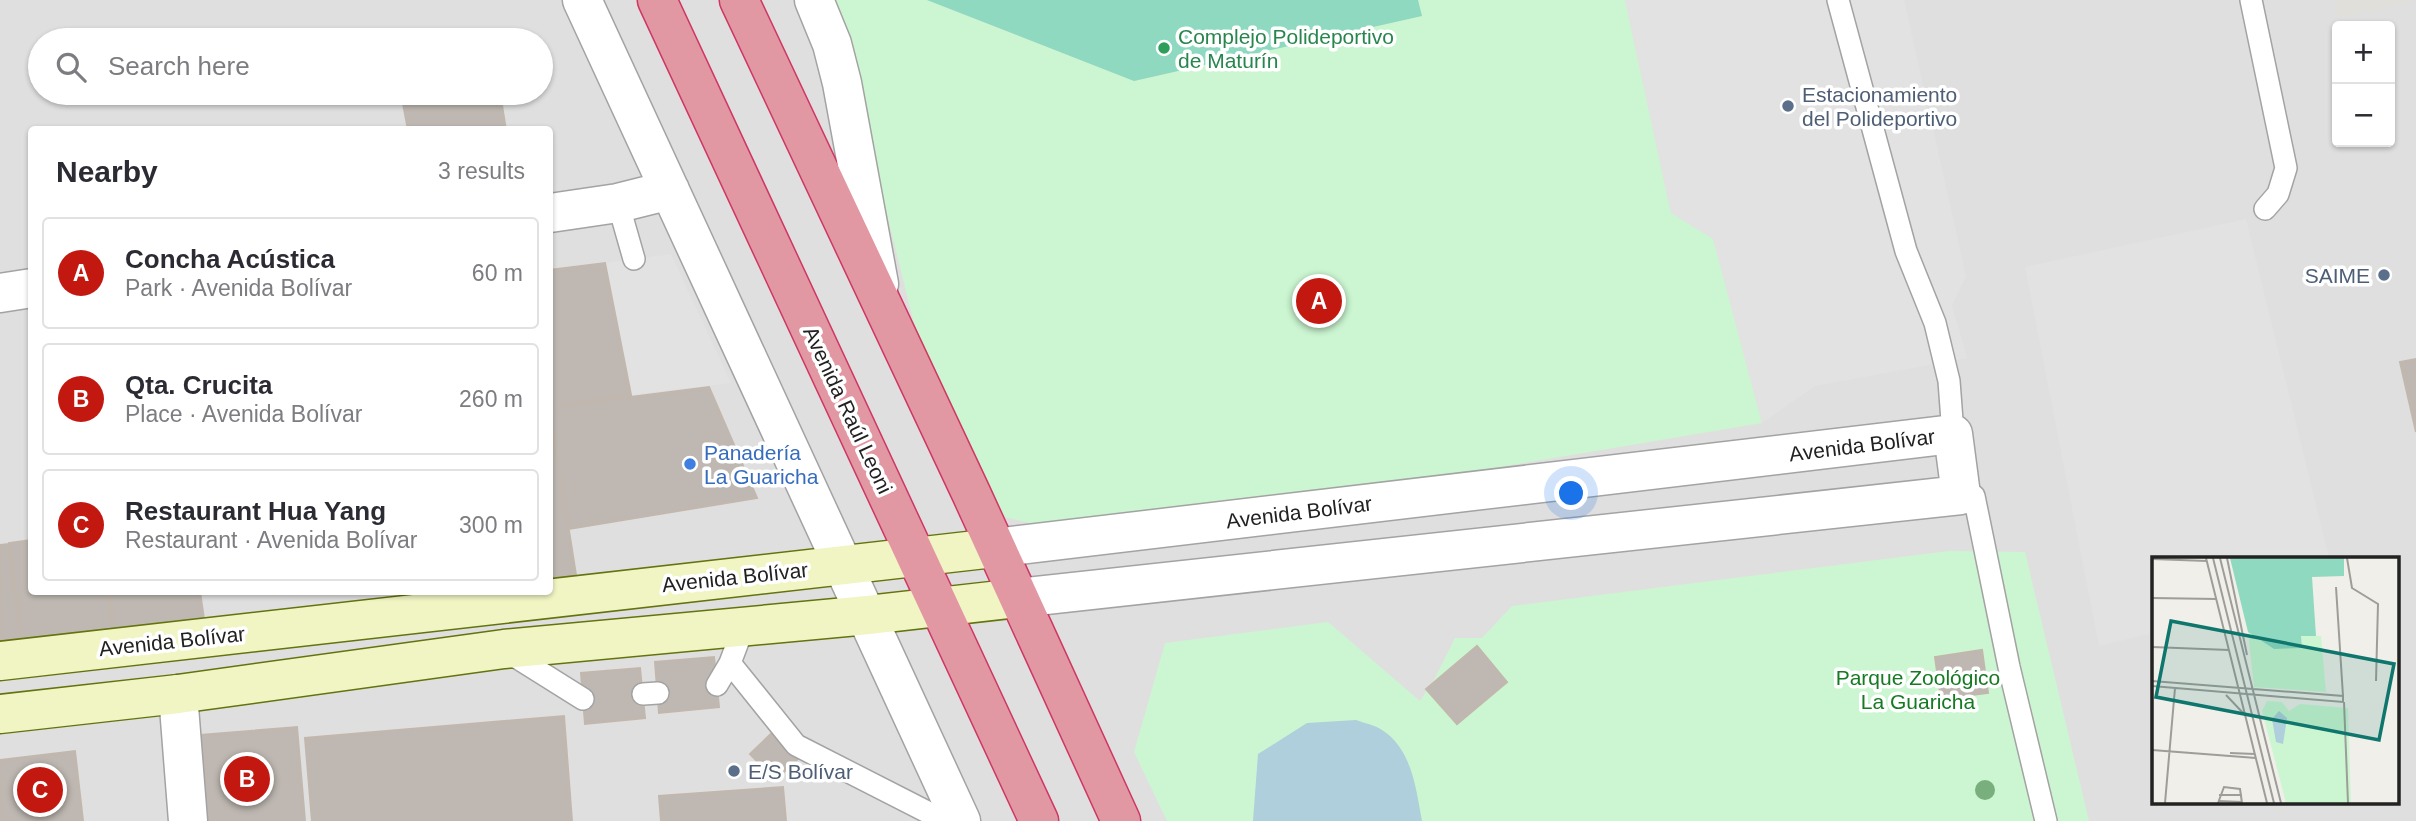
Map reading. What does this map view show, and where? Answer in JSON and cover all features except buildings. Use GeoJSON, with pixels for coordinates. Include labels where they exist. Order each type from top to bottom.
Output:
{"type":"FeatureCollection","features":[{"type":"Feature","properties":{"kind":"highway","name":"Avenida Raúl Leoni"},"geometry":{"type":"LineString","coordinates":[[657,0],[1039,821]]}},
{"type":"Feature","properties":{"kind":"highway"},"geometry":{"type":"LineString","coordinates":[[739,0],[971,493],[1121,821]]}},
{"type":"Feature","properties":{"kind":"street"},"geometry":{"type":"LineString","coordinates":[[582,0],[961,821]]}},
{"type":"Feature","properties":{"kind":"street"},"geometry":{"type":"LineString","coordinates":[[814,0],[832,44],[842,83],[884,310]]}},
{"type":"Feature","properties":{"kind":"street"},"geometry":{"type":"LineString","coordinates":[[553,213],[618,203],[670,190]]}},
{"type":"Feature","properties":{"kind":"street"},"geometry":{"type":"LineString","coordinates":[[0,293],[28,289]]}},
{"type":"Feature","properties":{"kind":"street","name":"Avenida Bolívar"},"geometry":{"type":"LineString","coordinates":[[0,661],[1953,435],[1961,495],[868,615],[504,649],[178,694],[0,714]]}},
{"type":"Feature","properties":{"kind":"street"},"geometry":{"type":"LineString","coordinates":[[178,694],[188,821]]}},
{"type":"Feature","properties":{"kind":"lane"},"geometry":{"type":"LineString","coordinates":[[1838,0],[1906,251],[1935,323],[1949,381],[1953,435]]}},
{"type":"Feature","properties":{"kind":"lane"},"geometry":{"type":"LineString","coordinates":[[2251,0],[2286,168],[2278,194],[2265,209]]}},
{"type":"Feature","properties":{"kind":"lane"},"geometry":{"type":"LineString","coordinates":[[618,203],[634,259]]}},
{"type":"Feature","properties":{"kind":"lane"},"geometry":{"type":"LineString","coordinates":[[1973,496],[2008,667],[2046,821]]}},
{"type":"Feature","properties":{"kind":"lane"},"geometry":{"type":"LineString","coordinates":[[717,685],[730,663],[744,626]]}},
{"type":"Feature","properties":{"kind":"lane"},"geometry":{"type":"LineString","coordinates":[[504,649],[583,699]]}},
{"type":"Feature","properties":{"kind":"lane"},"geometry":{"type":"LineString","coordinates":[[730,663],[796,745],[946,821]]}},
{"type":"Feature","properties":{"kind":"shaded area"},"geometry":{"type":"Polygon","coordinates":[[[0,0],[2416,0],[2416,821],[0,821],[0,0]]]}},
{"type":"Feature","properties":{"kind":"shaded area","name":"Estacionamiento del Polideportivo"},"geometry":{"type":"Polygon","coordinates":[[[1625,0],[1904,0],[1966,276],[1952,305],[1967,358],[1815,386],[1762,423],[1713,239],[1671,213],[1625,0]]]}},
{"type":"Feature","properties":{"kind":"shaded area"},"geometry":{"type":"Polygon","coordinates":[[[2334,0],[2416,0],[2338,18],[2334,0]]]}},
{"type":"Feature","properties":{"kind":"shaded area"},"geometry":{"type":"Polygon","coordinates":[[[2246,219],[2329,557],[2152,557],[2152,633],[2099,646],[2025,267],[2246,219]]]}},
{"type":"Feature","properties":{"kind":"shaded area"},"geometry":{"type":"Polygon","coordinates":[[[671,254],[731,383],[631,395],[605,263],[671,254]]]}},
{"type":"Feature","properties":{"kind":"green space"},"geometry":{"type":"Polygon","coordinates":[[[834,0],[927,0],[1134,81],[1421,15],[1418,0],[1625,0],[1671,213],[1713,238],[1762,423],[1404,483],[1043,526],[1004,517],[977,489],[924,364],[834,0]]]}},
{"type":"Feature","properties":{"kind":"green space","name":"Complejo Polideportivo de Maturín"},"geometry":{"type":"Polygon","coordinates":[[[927,0],[1418,0],[1422,16],[1134,81],[927,0]]]}},
{"type":"Feature","properties":{"kind":"green space","name":"Parque Zoológico La Guaricha"},"geometry":{"type":"Polygon","coordinates":[[[1949,551],[2025,552],[2089,821],[1167,821],[1134,752],[1165,643],[1328,622],[1420,701],[1455,638],[1482,638],[1512,606],[1949,551]]]}},
{"type":"Feature","properties":{"kind":"water"},"geometry":{"type":"Polygon","coordinates":[[[1356,720],[1382,730],[1400,748],[1411,771],[1422,821],[1253,821],[1258,754],[1307,723],[1356,720]]]}},
{"type":"Feature","properties":{"kind":"place","name":"Complejo Polideportivo de Maturín"},"geometry":{"type":"Point","coordinates":[1164,48]}},
{"type":"Feature","properties":{"kind":"place","name":"Estacionamiento del Polideportivo"},"geometry":{"type":"Point","coordinates":[1788,106]}},
{"type":"Feature","properties":{"kind":"place","name":"SAIME"},"geometry":{"type":"Point","coordinates":[2384,275]}},
{"type":"Feature","properties":{"kind":"place","name":"Concha Acústica"},"geometry":{"type":"Point","coordinates":[1319,301]}},
{"type":"Feature","properties":{"kind":"place","name":"Panadería La Guaricha"},"geometry":{"type":"Point","coordinates":[690,464]}},
{"type":"Feature","properties":{"kind":"place","name":"E/S Bolívar"},"geometry":{"type":"Point","coordinates":[734,771]}},
{"type":"Feature","properties":{"kind":"place","name":"Qta. Crucita"},"geometry":{"type":"Point","coordinates":[247,779]}},
{"type":"Feature","properties":{"kind":"place","name":"Restaurant Hua Yang"},"geometry":{"type":"Point","coordinates":[40,790]}}]}
